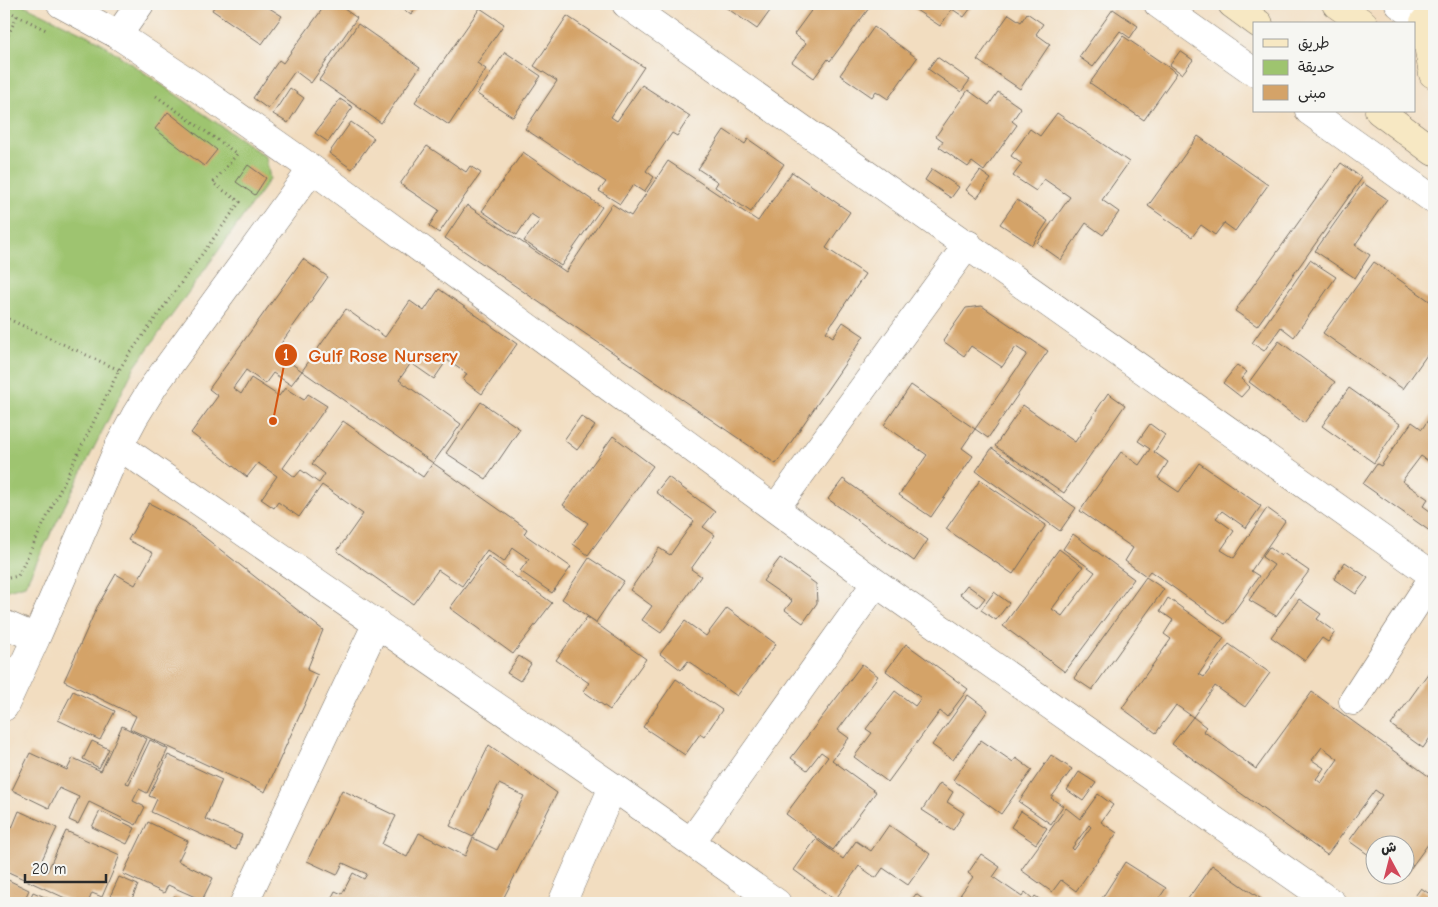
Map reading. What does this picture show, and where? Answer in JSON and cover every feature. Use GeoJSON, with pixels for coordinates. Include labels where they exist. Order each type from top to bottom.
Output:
{"type":"FeatureCollection","features":[{"type":"Feature","properties":{"kind":"main road"},"geometry":{"type":"LineString","coordinates":[[1232,4],[1256,22]]}},
{"type":"Feature","properties":{"kind":"main road"},"geometry":{"type":"LineString","coordinates":[[1336,4],[1361,22]]}},
{"type":"Feature","properties":{"kind":"main road"},"geometry":{"type":"LineString","coordinates":[[1427,69],[1429,25]]}},
{"type":"Feature","properties":{"kind":"main road"},"geometry":{"type":"LineString","coordinates":[[1380,112],[1434,152]]}},
{"type":"Feature","properties":{"kind":"street"},"geometry":{"type":"LineString","coordinates":[[60,4],[118,35],[199,89],[312,169],[876,583],[1332,903]]}},
{"type":"Feature","properties":{"kind":"street"},"geometry":{"type":"LineString","coordinates":[[118,35],[140,4]]}},
{"type":"Feature","properties":{"kind":"street"},"geometry":{"type":"LineString","coordinates":[[626,4],[968,244],[1434,576],[1353,701]]}},
{"type":"Feature","properties":{"kind":"street"},"geometry":{"type":"LineString","coordinates":[[1158,4],[1253,71]]}},
{"type":"Feature","properties":{"kind":"street"},"geometry":{"type":"LineString","coordinates":[[1399,4],[1429,25]]}},
{"type":"Feature","properties":{"kind":"street"},"geometry":{"type":"LineString","coordinates":[[1310,112],[1434,200]]}},
{"type":"Feature","properties":{"kind":"street"},"geometry":{"type":"LineString","coordinates":[[4,707],[119,446],[135,416],[153,387],[312,169]]}},
{"type":"Feature","properties":{"kind":"street"},"geometry":{"type":"LineString","coordinates":[[775,509],[968,244]]}},
{"type":"Feature","properties":{"kind":"street"},"geometry":{"type":"LineString","coordinates":[[119,446],[377,623],[777,903]]}},
{"type":"Feature","properties":{"kind":"street"},"geometry":{"type":"LineString","coordinates":[[691,842],[876,583]]}},
{"type":"Feature","properties":{"kind":"street"},"geometry":{"type":"LineString","coordinates":[[244,903],[377,623]]}},
{"type":"Feature","properties":{"kind":"street"},"geometry":{"type":"LineString","coordinates":[[4,624],[36,638]]}},
{"type":"Feature","properties":{"kind":"street"},"geometry":{"type":"LineString","coordinates":[[562,903],[613,787]]}},
{"type":"Feature","properties":{"kind":"path"},"geometry":{"type":"LineString","coordinates":[[4,10],[49,31]]}},
{"type":"Feature","properties":{"kind":"path"},"geometry":{"type":"LineString","coordinates":[[4,44],[17,16]]}},
{"type":"Feature","properties":{"kind":"path"},"geometry":{"type":"LineString","coordinates":[[4,579],[18,576],[119,370],[240,202],[213,183],[237,154],[149,91]]}},
{"type":"Feature","properties":{"kind":"path"},"geometry":{"type":"LineString","coordinates":[[4,317],[119,370]]}},
{"type":"Feature","properties":{"kind":"green space"},"geometry":{"type":"Polygon","coordinates":[[[4,4],[22,4],[97,40],[266,157],[270,179],[134,368],[25,585],[4,591],[4,4]]]}},
{"type":"Feature","properties":{"kind":"building"},"geometry":{"type":"Polygon","coordinates":[[[216,4],[263,4],[282,16],[262,44],[212,10],[216,4]]]}},
{"type":"Feature","properties":{"kind":"building"},"geometry":{"type":"Polygon","coordinates":[[[326,4],[337,4],[357,18],[311,83],[295,71],[268,109],[253,98],[279,60],[283,63],[326,4]]]}},
{"type":"Feature","properties":{"kind":"building"},"geometry":{"type":"Polygon","coordinates":[[[399,4],[419,4],[411,15],[399,4]]]}},
{"type":"Feature","properties":{"kind":"building"},"geometry":{"type":"Polygon","coordinates":[[[721,4],[775,4],[757,29],[721,4]]]}},
{"type":"Feature","properties":{"kind":"building"},"geometry":{"type":"Polygon","coordinates":[[[816,4],[872,4],[830,61],[828,59],[814,78],[792,62],[806,43],[794,34],[816,4]]]}},
{"type":"Feature","properties":{"kind":"building"},"geometry":{"type":"Polygon","coordinates":[[[907,4],[974,4],[964,17],[952,9],[940,26],[907,4]]]}},
{"type":"Feature","properties":{"kind":"building"},"geometry":{"type":"Polygon","coordinates":[[[480,8],[504,24],[477,63],[486,69],[449,125],[415,102],[480,8]]]}},
{"type":"Feature","properties":{"kind":"building"},"geometry":{"type":"Polygon","coordinates":[[[1113,9],[1138,26],[1130,38],[1120,31],[1093,67],[1079,57],[1113,9]]]}},
{"type":"Feature","properties":{"kind":"building"},"geometry":{"type":"Polygon","coordinates":[[[1027,13],[1043,24],[1036,34],[1050,44],[1020,89],[977,60],[1009,14],[1021,22],[1027,13]]]}},
{"type":"Feature","properties":{"kind":"building"},"geometry":{"type":"Polygon","coordinates":[[[567,16],[644,67],[611,117],[617,121],[642,85],[690,116],[677,136],[672,133],[646,171],[654,177],[644,192],[633,185],[620,204],[599,191],[606,182],[525,129],[557,81],[534,66],[567,16]]]}},
{"type":"Feature","properties":{"kind":"building"},"geometry":{"type":"Polygon","coordinates":[[[358,24],[420,67],[381,123],[319,80],[358,24]]]}},
{"type":"Feature","properties":{"kind":"building"},"geometry":{"type":"Polygon","coordinates":[[[874,27],[917,58],[888,99],[876,91],[872,97],[840,75],[874,27]]]}},
{"type":"Feature","properties":{"kind":"building"},"geometry":{"type":"Polygon","coordinates":[[[1123,36],[1177,73],[1144,120],[1090,83],[1123,36]]]}},
{"type":"Feature","properties":{"kind":"building"},"geometry":{"type":"Polygon","coordinates":[[[1180,51],[1193,60],[1182,74],[1170,65],[1180,51]]]}},
{"type":"Feature","properties":{"kind":"building"},"geometry":{"type":"Polygon","coordinates":[[[505,52],[541,76],[513,117],[477,94],[505,52]]]}},
{"type":"Feature","properties":{"kind":"building"},"geometry":{"type":"Polygon","coordinates":[[[937,57],[970,80],[961,92],[928,69],[937,57]]]}},
{"type":"Feature","properties":{"kind":"building"},"geometry":{"type":"Polygon","coordinates":[[[290,88],[304,98],[288,123],[273,114],[290,88]]]}},
{"type":"Feature","properties":{"kind":"building"},"geometry":{"type":"Polygon","coordinates":[[[968,90],[989,105],[998,92],[1021,108],[1012,121],[1017,125],[984,171],[972,162],[968,167],[939,147],[943,141],[936,136],[968,90]]]}},
{"type":"Feature","properties":{"kind":"building"},"geometry":{"type":"Polygon","coordinates":[[[340,99],[353,107],[328,142],[315,133],[340,99]]]}},
{"type":"Feature","properties":{"kind":"building"},"geometry":{"type":"Polygon","coordinates":[[[168,112],[217,150],[204,166],[155,129],[168,112]]]}},
{"type":"Feature","properties":{"kind":"building"},"geometry":{"type":"Polygon","coordinates":[[[1057,113],[1129,162],[1102,200],[1119,212],[1103,235],[1086,223],[1061,260],[1037,243],[1070,197],[1044,179],[1036,191],[1013,176],[1022,164],[1011,156],[1030,129],[1040,136],[1057,113]]]}},
{"type":"Feature","properties":{"kind":"building"},"geometry":{"type":"Polygon","coordinates":[[[351,122],[374,138],[352,169],[329,153],[351,122]]]}},
{"type":"Feature","properties":{"kind":"building"},"geometry":{"type":"Polygon","coordinates":[[[724,130],[745,144],[748,139],[784,164],[751,212],[715,187],[718,182],[698,169],[724,130]]]}},
{"type":"Feature","properties":{"kind":"building"},"geometry":{"type":"Polygon","coordinates":[[[1198,136],[1268,185],[1235,231],[1224,223],[1215,235],[1201,225],[1192,237],[1148,206],[1198,136]]]}},
{"type":"Feature","properties":{"kind":"building"},"geometry":{"type":"Polygon","coordinates":[[[427,146],[466,172],[470,166],[481,173],[439,233],[429,226],[439,210],[400,184],[427,146]]]}},
{"type":"Feature","properties":{"kind":"building"},"geometry":{"type":"Polygon","coordinates":[[[523,152],[602,207],[561,266],[524,241],[540,220],[531,214],[517,235],[482,211],[523,152]]]}},
{"type":"Feature","properties":{"kind":"building"},"geometry":{"type":"Polygon","coordinates":[[[668,161],[758,221],[792,172],[850,212],[826,248],[865,274],[826,332],[833,337],[843,322],[864,336],[776,464],[445,238],[467,205],[566,272],[612,204],[631,216],[668,161]]]}},
{"type":"Feature","properties":{"kind":"building"},"geometry":{"type":"Polygon","coordinates":[[[1341,163],[1362,178],[1257,326],[1235,311],[1341,163]]]}},
{"type":"Feature","properties":{"kind":"building"},"geometry":{"type":"Polygon","coordinates":[[[248,165],[266,178],[255,195],[236,182],[248,165]]]}},
{"type":"Feature","properties":{"kind":"building"},"geometry":{"type":"Polygon","coordinates":[[[932,169],[959,187],[951,198],[925,180],[932,169]]]}},
{"type":"Feature","properties":{"kind":"building"},"geometry":{"type":"Polygon","coordinates":[[[980,171],[991,179],[977,198],[966,190],[980,171]]]}},
{"type":"Feature","properties":{"kind":"building"},"geometry":{"type":"Polygon","coordinates":[[[1363,183],[1387,199],[1355,245],[1370,255],[1355,278],[1315,251],[1363,183]]]}},
{"type":"Feature","properties":{"kind":"building"},"geometry":{"type":"Polygon","coordinates":[[[1017,200],[1048,221],[1032,245],[1000,224],[1017,200]]]}},
{"type":"Feature","properties":{"kind":"building"},"geometry":{"type":"Polygon","coordinates":[[[303,259],[328,277],[275,352],[302,371],[291,385],[273,373],[265,384],[246,370],[233,388],[241,394],[251,378],[279,396],[285,388],[304,400],[308,394],[327,406],[283,468],[295,477],[301,470],[319,483],[325,474],[312,464],[343,421],[423,477],[433,463],[527,529],[524,534],[571,567],[552,593],[520,571],[529,559],[513,548],[504,562],[487,550],[462,586],[438,570],[413,604],[337,551],[363,514],[322,485],[299,517],[278,502],[274,508],[261,499],[277,476],[258,463],[247,477],[191,433],[218,396],[209,389],[303,259]]]}},
{"type":"Feature","properties":{"kind":"building"},"geometry":{"type":"Polygon","coordinates":[[[1310,260],[1336,277],[1294,337],[1281,327],[1264,351],[1252,343],[1310,260]]]}},
{"type":"Feature","properties":{"kind":"building"},"geometry":{"type":"Polygon","coordinates":[[[1374,262],[1434,304],[1434,345],[1403,389],[1323,333],[1374,262]]]}},
{"type":"Feature","properties":{"kind":"building"},"geometry":{"type":"Polygon","coordinates":[[[439,289],[517,344],[482,394],[463,380],[467,374],[447,360],[434,379],[411,363],[399,380],[461,424],[433,463],[302,371],[346,309],[385,337],[410,301],[424,311],[439,289]]]}},
{"type":"Feature","properties":{"kind":"building"},"geometry":{"type":"Polygon","coordinates":[[[982,306],[1048,351],[988,438],[975,429],[1027,354],[1016,347],[1002,367],[971,346],[964,356],[943,341],[966,308],[982,306]]]}},
{"type":"Feature","properties":{"kind":"building"},"geometry":{"type":"Polygon","coordinates":[[[1279,341],[1335,382],[1304,423],[1249,382],[1279,341]]]}},
{"type":"Feature","properties":{"kind":"building"},"geometry":{"type":"Polygon","coordinates":[[[1237,365],[1247,372],[1241,379],[1250,387],[1241,397],[1223,383],[1237,365]]]}},
{"type":"Feature","properties":{"kind":"building"},"geometry":{"type":"Polygon","coordinates":[[[911,385],[975,429],[962,448],[973,456],[931,517],[899,495],[927,455],[884,425],[911,385]]]}},
{"type":"Feature","properties":{"kind":"building"},"geometry":{"type":"Polygon","coordinates":[[[1349,388],[1400,424],[1374,463],[1322,426],[1349,388]]]}},
{"type":"Feature","properties":{"kind":"building"},"geometry":{"type":"Polygon","coordinates":[[[1108,393],[1125,405],[1064,493],[995,446],[1023,405],[1075,442],[1108,393]]]}},
{"type":"Feature","properties":{"kind":"building"},"geometry":{"type":"Polygon","coordinates":[[[481,402],[520,429],[486,479],[446,453],[481,402]]]}},
{"type":"Feature","properties":{"kind":"building"},"geometry":{"type":"Polygon","coordinates":[[[1434,411],[1434,465],[1421,456],[1402,481],[1428,499],[1423,506],[1434,514],[1434,534],[1363,484],[1377,464],[1381,466],[1412,422],[1422,429],[1434,411]]]}},
{"type":"Feature","properties":{"kind":"building"},"geometry":{"type":"Polygon","coordinates":[[[581,416],[595,426],[577,450],[564,440],[581,416]]]}},
{"type":"Feature","properties":{"kind":"building"},"geometry":{"type":"Polygon","coordinates":[[[1150,424],[1165,435],[1154,452],[1168,462],[1158,478],[1179,492],[1199,463],[1261,506],[1246,528],[1222,511],[1216,518],[1234,531],[1221,550],[1234,558],[1267,508],[1285,521],[1251,571],[1259,576],[1225,624],[1150,571],[1146,576],[1125,561],[1133,548],[1080,511],[1121,452],[1139,465],[1150,449],[1138,441],[1150,424]]]}},
{"type":"Feature","properties":{"kind":"building"},"geometry":{"type":"Polygon","coordinates":[[[613,436],[653,466],[588,555],[573,544],[588,523],[563,505],[613,436]]]}},
{"type":"Feature","properties":{"kind":"building"},"geometry":{"type":"Polygon","coordinates":[[[992,448],[1076,508],[1060,531],[976,471],[992,448]]]}},
{"type":"Feature","properties":{"kind":"building"},"geometry":{"type":"Polygon","coordinates":[[[668,477],[715,512],[703,527],[715,535],[691,569],[701,576],[661,633],[642,620],[652,606],[630,590],[659,548],[670,555],[694,521],[656,492],[668,477]]]}},
{"type":"Feature","properties":{"kind":"building"},"geometry":{"type":"Polygon","coordinates":[[[843,479],[928,540],[914,561],[828,499],[843,479]]]}},
{"type":"Feature","properties":{"kind":"building"},"geometry":{"type":"Polygon","coordinates":[[[980,480],[1046,525],[1013,574],[946,529],[980,480]]]}},
{"type":"Feature","properties":{"kind":"building"},"geometry":{"type":"Polygon","coordinates":[[[149,503],[185,522],[323,630],[307,670],[318,675],[265,792],[130,729],[136,716],[64,681],[97,607],[116,574],[135,585],[153,553],[128,540],[149,503]]]}},
{"type":"Feature","properties":{"kind":"building"},"geometry":{"type":"Polygon","coordinates":[[[1073,534],[1134,579],[1065,672],[1003,626],[1059,549],[1083,567],[1052,609],[1062,616],[1095,572],[1063,549],[1073,534]]]}},
{"type":"Feature","properties":{"kind":"building"},"geometry":{"type":"Polygon","coordinates":[[[1269,547],[1281,556],[1283,553],[1309,571],[1276,616],[1249,600],[1274,565],[1262,557],[1269,547]]]}},
{"type":"Feature","properties":{"kind":"building"},"geometry":{"type":"Polygon","coordinates":[[[488,556],[552,603],[513,654],[450,608],[488,556]]]}},
{"type":"Feature","properties":{"kind":"building"},"geometry":{"type":"Polygon","coordinates":[[[589,558],[624,581],[596,622],[562,599],[589,558]]]}},
{"type":"Feature","properties":{"kind":"building"},"geometry":{"type":"Polygon","coordinates":[[[780,558],[816,584],[817,603],[803,623],[785,610],[792,601],[763,581],[780,558]]]}},
{"type":"Feature","properties":{"kind":"building"},"geometry":{"type":"Polygon","coordinates":[[[1345,562],[1368,578],[1356,594],[1334,579],[1345,562]]]}},
{"type":"Feature","properties":{"kind":"building"},"geometry":{"type":"Polygon","coordinates":[[[1146,577],[1164,589],[1092,690],[1074,678],[1146,577]]]}},
{"type":"Feature","properties":{"kind":"building"},"geometry":{"type":"Polygon","coordinates":[[[967,585],[985,598],[978,607],[960,594],[967,585]]]}},
{"type":"Feature","properties":{"kind":"building"},"geometry":{"type":"Polygon","coordinates":[[[994,592],[1009,603],[996,620],[981,610],[994,592]]]}},
{"type":"Feature","properties":{"kind":"building"},"geometry":{"type":"Polygon","coordinates":[[[1168,598],[1224,638],[1199,674],[1204,677],[1229,644],[1270,673],[1245,707],[1215,686],[1193,717],[1176,705],[1156,733],[1122,708],[1171,639],[1164,634],[1173,620],[1160,611],[1168,598]]]}},
{"type":"Feature","properties":{"kind":"building"},"geometry":{"type":"Polygon","coordinates":[[[1299,599],[1321,614],[1317,619],[1335,632],[1328,642],[1322,638],[1305,661],[1271,637],[1299,599]]]}},
{"type":"Feature","properties":{"kind":"building"},"geometry":{"type":"Polygon","coordinates":[[[727,608],[776,644],[737,696],[688,661],[681,670],[660,654],[685,621],[706,636],[727,608]]]}},
{"type":"Feature","properties":{"kind":"building"},"geometry":{"type":"Polygon","coordinates":[[[587,617],[646,659],[610,710],[583,691],[589,683],[556,660],[587,617]]]}},
{"type":"Feature","properties":{"kind":"building"},"geometry":{"type":"Polygon","coordinates":[[[906,644],[968,689],[947,717],[940,711],[888,782],[854,757],[872,733],[866,729],[895,691],[915,706],[921,698],[886,671],[906,644]]]}},
{"type":"Feature","properties":{"kind":"building"},"geometry":{"type":"Polygon","coordinates":[[[519,656],[531,664],[520,681],[507,673],[519,656]]]}},
{"type":"Feature","properties":{"kind":"building"},"geometry":{"type":"Polygon","coordinates":[[[862,664],[878,676],[838,730],[849,738],[832,760],[876,792],[833,850],[786,814],[828,757],[821,752],[807,770],[791,758],[862,664]]]}},
{"type":"Feature","properties":{"kind":"building"},"geometry":{"type":"Polygon","coordinates":[[[1434,665],[1434,732],[1423,748],[1391,725],[1434,665]]]}},
{"type":"Feature","properties":{"kind":"building"},"geometry":{"type":"Polygon","coordinates":[[[676,679],[722,710],[704,737],[700,734],[685,755],[643,727],[676,679]]]}},
{"type":"Feature","properties":{"kind":"building"},"geometry":{"type":"Polygon","coordinates":[[[73,691],[115,711],[100,740],[58,720],[73,691]]]}},
{"type":"Feature","properties":{"kind":"building"},"geometry":{"type":"Polygon","coordinates":[[[1312,692],[1434,780],[1434,836],[1416,861],[1416,834],[1366,834],[1366,853],[1349,841],[1382,795],[1375,790],[1327,855],[1172,744],[1193,717],[1206,727],[1203,731],[1256,769],[1312,692]],[[1322,747],[1312,760],[1324,768],[1316,779],[1321,783],[1338,759],[1322,747]]]}},
{"type":"Feature","properties":{"kind":"building"},"geometry":{"type":"Polygon","coordinates":[[[968,695],[988,710],[953,760],[932,745],[968,695]]]}},
{"type":"Feature","properties":{"kind":"building"},"geometry":{"type":"Polygon","coordinates":[[[122,726],[147,739],[126,783],[129,784],[150,740],[168,749],[147,793],[139,789],[133,801],[145,807],[136,825],[89,802],[78,824],[69,820],[79,797],[59,788],[49,808],[12,790],[30,753],[67,770],[73,758],[101,771],[122,726]]]}},
{"type":"Feature","properties":{"kind":"building"},"geometry":{"type":"Polygon","coordinates":[[[981,740],[1013,762],[1016,758],[1032,770],[1001,814],[953,780],[981,740]]]}},
{"type":"Feature","properties":{"kind":"building"},"geometry":{"type":"Polygon","coordinates":[[[92,741],[109,749],[99,768],[83,759],[92,741]]]}},
{"type":"Feature","properties":{"kind":"building"},"geometry":{"type":"Polygon","coordinates":[[[489,745],[557,793],[501,903],[329,903],[335,891],[342,894],[353,873],[364,879],[367,874],[343,863],[337,875],[307,861],[342,790],[396,816],[382,844],[407,857],[419,833],[465,856],[473,838],[497,850],[524,796],[499,784],[473,837],[450,826],[489,745]]]}},
{"type":"Feature","properties":{"kind":"building"},"geometry":{"type":"Polygon","coordinates":[[[168,755],[222,780],[205,819],[242,835],[236,850],[151,812],[157,799],[149,796],[168,755]]]}},
{"type":"Feature","properties":{"kind":"building"},"geometry":{"type":"Polygon","coordinates":[[[1051,755],[1072,769],[1051,798],[1063,806],[1051,824],[1019,802],[1051,755]]]}},
{"type":"Feature","properties":{"kind":"building"},"geometry":{"type":"Polygon","coordinates":[[[1079,772],[1096,783],[1083,801],[1067,790],[1079,772]]]}},
{"type":"Feature","properties":{"kind":"building"},"geometry":{"type":"Polygon","coordinates":[[[940,783],[953,792],[947,802],[964,813],[953,830],[922,810],[940,783]]]}},
{"type":"Feature","properties":{"kind":"building"},"geometry":{"type":"Polygon","coordinates":[[[1098,794],[1113,805],[1101,822],[1117,833],[1076,891],[1061,880],[1052,892],[1021,870],[1066,808],[1080,819],[1098,794]],[[1089,825],[1072,848],[1074,850],[1091,827],[1089,825]]]}},
{"type":"Feature","properties":{"kind":"building"},"geometry":{"type":"Polygon","coordinates":[[[19,811],[57,828],[38,868],[47,872],[66,831],[120,855],[102,897],[92,893],[88,903],[76,903],[4,870],[4,824],[12,828],[19,811]]]}},
{"type":"Feature","properties":{"kind":"building"},"geometry":{"type":"Polygon","coordinates":[[[100,811],[135,828],[127,844],[92,827],[100,811]]]}},
{"type":"Feature","properties":{"kind":"building"},"geometry":{"type":"Polygon","coordinates":[[[1021,811],[1047,828],[1036,844],[1011,827],[1021,811]]]}},
{"type":"Feature","properties":{"kind":"building"},"geometry":{"type":"Polygon","coordinates":[[[148,822],[188,841],[178,861],[213,878],[202,900],[168,885],[164,893],[123,874],[148,822]]]}},
{"type":"Feature","properties":{"kind":"building"},"geometry":{"type":"Polygon","coordinates":[[[889,825],[930,854],[908,885],[883,868],[876,878],[859,866],[835,900],[794,870],[816,839],[843,859],[856,841],[871,851],[889,825]]]}},
{"type":"Feature","properties":{"kind":"building"},"geometry":{"type":"Polygon","coordinates":[[[981,854],[1000,867],[993,877],[1022,897],[1025,892],[1033,899],[1035,896],[1042,901],[1041,903],[966,903],[958,898],[973,877],[968,873],[981,854]]]}},
{"type":"Feature","properties":{"kind":"building"},"geometry":{"type":"Polygon","coordinates":[[[1125,862],[1166,888],[1156,903],[1099,903],[1125,862]]]}},
{"type":"Feature","properties":{"kind":"building"},"geometry":{"type":"Polygon","coordinates":[[[1212,865],[1267,903],[1185,903],[1212,865]]]}},
{"type":"Feature","properties":{"kind":"building"},"geometry":{"type":"Polygon","coordinates":[[[119,877],[138,885],[131,901],[135,903],[107,903],[119,877]]]}},
{"type":"Feature","properties":{"kind":"building"},"geometry":{"type":"Polygon","coordinates":[[[4,878],[29,890],[23,903],[4,903],[4,878]]]}},
{"type":"Feature","properties":{"kind":"building"},"geometry":{"type":"Polygon","coordinates":[[[1421,888],[1434,897],[1434,903],[1410,903],[1421,888]]]}},
{"type":"Feature","properties":{"kind":"building"},"geometry":{"type":"Polygon","coordinates":[[[33,892],[59,903],[28,903],[33,892]]]}},
{"type":"Feature","properties":{"kind":"building"},"geometry":{"type":"Polygon","coordinates":[[[916,894],[928,903],[909,903],[916,894]]]}},
{"type":"Feature","properties":{"kind":"building"},"geometry":{"type":"Polygon","coordinates":[[[174,896],[191,903],[171,903],[174,896]]]}},
{"type":"Feature","properties":{"kind":"place","name":"Gulf Rose Nursery"},"geometry":{"type":"Point","coordinates":[273,421]}}]}
